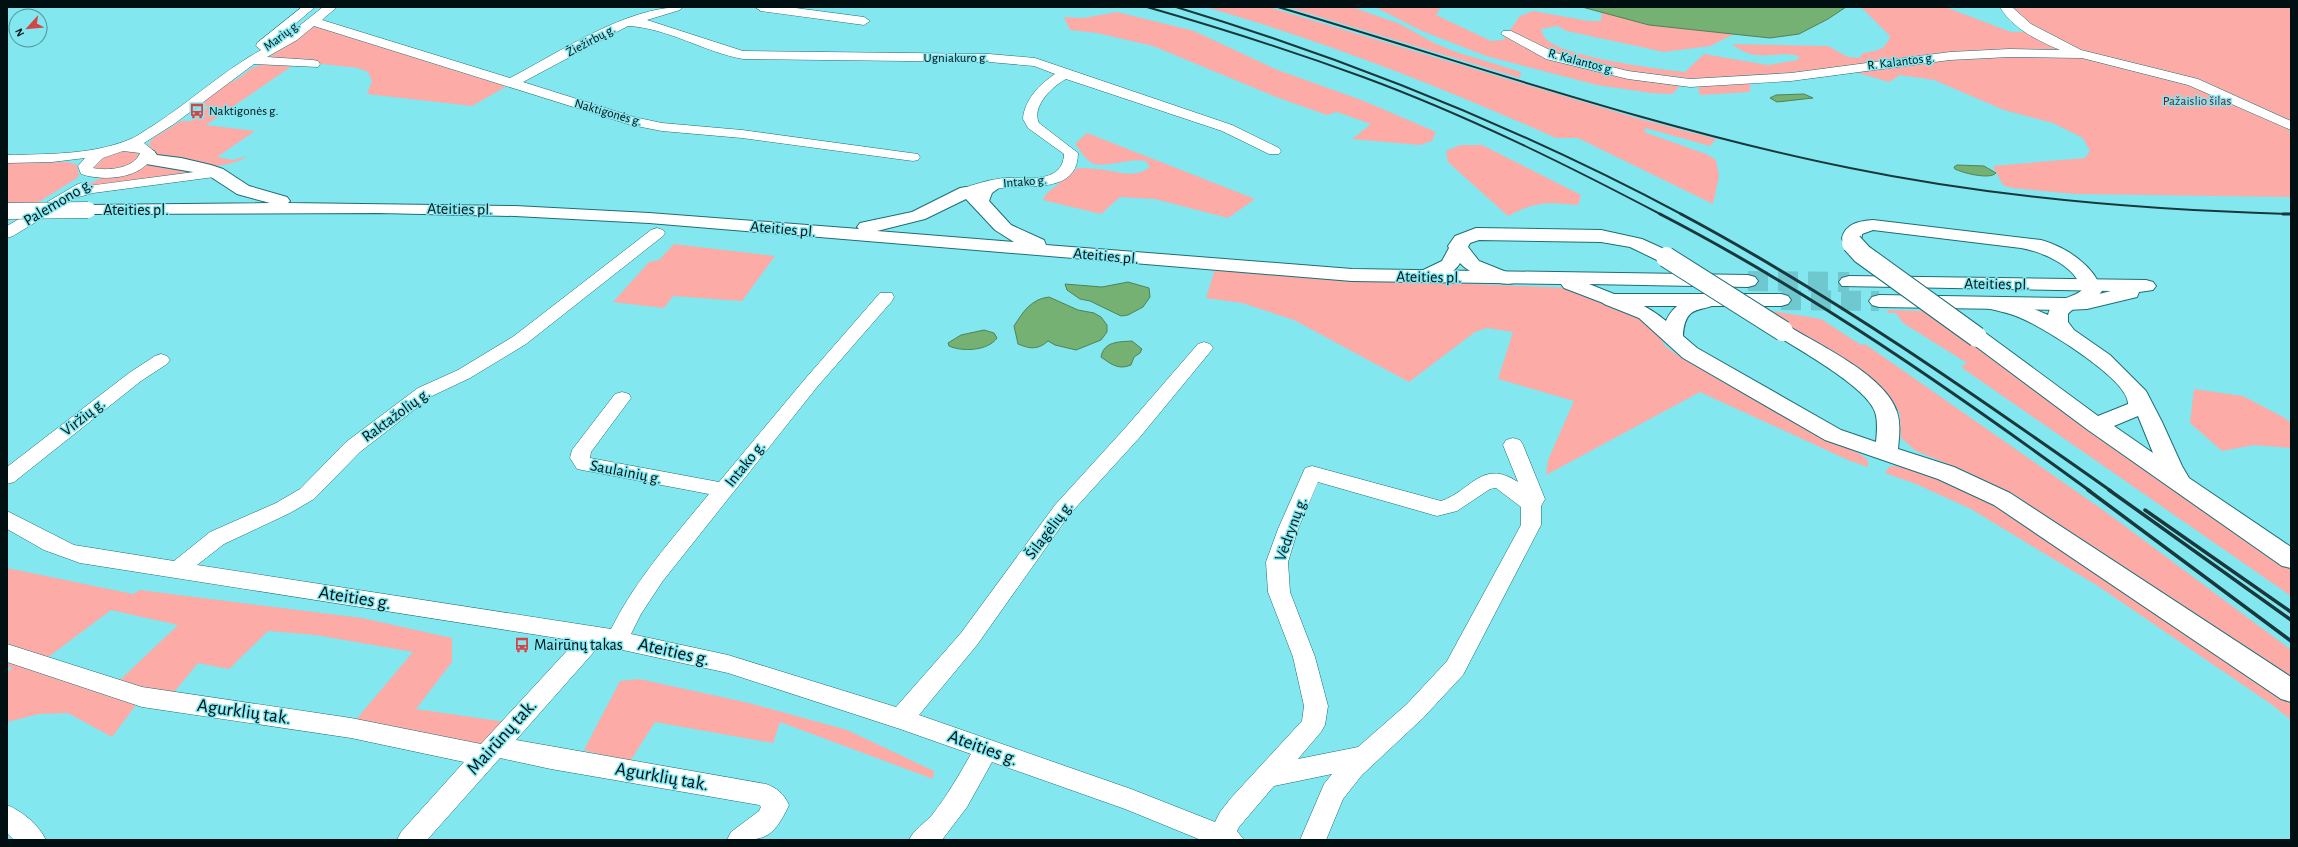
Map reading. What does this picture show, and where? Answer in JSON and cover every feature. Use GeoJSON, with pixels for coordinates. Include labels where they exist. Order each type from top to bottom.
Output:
{"type":"FeatureCollection","features":[{"type":"Feature","properties":{"kind":"main road"},"geometry":{"type":"LineString","coordinates":[[147,152],[152,160],[194,166],[217,174],[243,190],[256,195],[286,202],[338,208]]}},
{"type":"Feature","properties":{"kind":"main road"},"geometry":{"type":"LineString","coordinates":[[811,232],[887,225],[911,219],[973,197],[994,185]]}},
{"type":"Feature","properties":{"kind":"main road"},"geometry":{"type":"LineString","coordinates":[[973,197],[1001,226],[1013,235],[1067,252]]}},
{"type":"Feature","properties":{"kind":"main road","name":"Ateities pl."},"geometry":{"type":"LineString","coordinates":[[7,211],[338,208],[469,209],[561,212],[1316,273],[1424,277],[1748,281]]}},
{"type":"Feature","properties":{"kind":"main road"},"geometry":{"type":"LineString","coordinates":[[2146,286],[2097,277],[2078,269],[2058,254],[2041,246],[2022,242],[1873,225],[1857,228],[1852,232],[1850,237],[1852,242],[1862,254],[2096,424],[2291,559]]}},
{"type":"Feature","properties":{"kind":"main road"},"geometry":{"type":"LineString","coordinates":[[1424,277],[1450,265],[1457,246],[1466,237],[1483,234],[1600,236],[1635,243],[1666,257],[1861,382],[1881,400],[1886,410],[1888,419],[1887,454]]}},
{"type":"Feature","properties":{"kind":"main road"},"geometry":{"type":"LineString","coordinates":[[1457,246],[1472,265],[1507,278]]}},
{"type":"Feature","properties":{"kind":"main road"},"geometry":{"type":"LineString","coordinates":[[2044,285],[2058,280],[2065,272],[2064,262],[2058,254]]}},
{"type":"Feature","properties":{"kind":"main road"},"geometry":{"type":"LineString","coordinates":[[2068,336],[2057,318],[2066,304],[2079,302],[2087,297],[2092,291],[2091,285],[2078,269]]}},
{"type":"Feature","properties":{"kind":"main road","name":"Ateities pl."},"geometry":{"type":"LineString","coordinates":[[1558,279],[1610,300],[1781,300]]}},
{"type":"Feature","properties":{"kind":"main road","name":"Ateities pl."},"geometry":{"type":"LineString","coordinates":[[1849,282],[2146,286]]}},
{"type":"Feature","properties":{"kind":"main road"},"geometry":{"type":"LineString","coordinates":[[2066,304],[2087,303],[2110,299],[2146,286]]}},
{"type":"Feature","properties":{"kind":"main road"},"geometry":{"type":"LineString","coordinates":[[1673,339],[1673,327],[1679,313],[1690,305],[1711,299]]}},
{"type":"Feature","properties":{"kind":"main road"},"geometry":{"type":"LineString","coordinates":[[1610,300],[1646,314],[1690,353],[1833,435],[1946,473],[2002,499],[2291,691]]}},
{"type":"Feature","properties":{"kind":"main road","name":"Ateities pl."},"geometry":{"type":"LineString","coordinates":[[1879,301],[2066,304]]}},
{"type":"Feature","properties":{"kind":"main road"},"geometry":{"type":"LineString","coordinates":[[1985,302],[2028,314],[2068,336],[2122,377],[2138,396],[2172,470],[2193,491]]}},
{"type":"Feature","properties":{"kind":"main road"},"geometry":{"type":"LineString","coordinates":[[2096,424],[2136,409],[2139,403],[2138,396]]}},
{"type":"Feature","properties":{"kind":"street"},"geometry":{"type":"LineString","coordinates":[[248,62],[271,36],[309,7]]}},
{"type":"Feature","properties":{"kind":"street","name":"Marių g."},"geometry":{"type":"LineString","coordinates":[[248,62],[320,7]]}},
{"type":"Feature","properties":{"kind":"street"},"geometry":{"type":"LineString","coordinates":[[52,158],[105,151],[134,143],[169,121],[248,62],[293,37],[331,7]]}},
{"type":"Feature","properties":{"kind":"street","name":"Žiežirbų g."},"geometry":{"type":"LineString","coordinates":[[509,84],[626,22],[676,7]]}},
{"type":"Feature","properties":{"kind":"street"},"geometry":{"type":"LineString","coordinates":[[762,7],[864,21]]}},
{"type":"Feature","properties":{"kind":"street"},"geometry":{"type":"LineString","coordinates":[[2006,7],[2008,13],[2026,26],[2082,54]]}},
{"type":"Feature","properties":{"kind":"street","name":"Naktigonės g."},"geometry":{"type":"LineString","coordinates":[[312,22],[329,25],[509,84],[632,122],[662,127],[742,134],[913,157]]}},
{"type":"Feature","properties":{"kind":"street","name":"Ugniakuro g."},"geometry":{"type":"LineString","coordinates":[[626,22],[646,22],[731,53],[743,55],[948,59],[989,58],[1035,62],[1055,68],[1065,74],[1227,128],[1274,151]]}},
{"type":"Feature","properties":{"kind":"street","name":"R. Kalantos g."},"geometry":{"type":"LineString","coordinates":[[1507,34],[1551,56],[1628,75],[1690,83],[1791,76],[1950,56],[2009,53],[2082,54],[2193,82],[2291,126]]}},
{"type":"Feature","properties":{"kind":"street"},"geometry":{"type":"LineString","coordinates":[[248,62],[312,64]]}},
{"type":"Feature","properties":{"kind":"street","name":"Intako g."},"geometry":{"type":"LineString","coordinates":[[994,185],[1053,179],[1063,175],[1070,168],[1073,160],[1071,153],[1033,125],[1029,120],[1028,115],[1046,86],[1065,74]]}},
{"type":"Feature","properties":{"kind":"street"},"geometry":{"type":"LineString","coordinates":[[147,152],[146,143],[169,121]]}},
{"type":"Feature","properties":{"kind":"street"},"geometry":{"type":"LineString","coordinates":[[122,147],[137,146],[147,152]]}},
{"type":"Feature","properties":{"kind":"street","name":"Palemono g."},"geometry":{"type":"LineString","coordinates":[[7,226],[79,181],[85,176],[86,168],[92,158],[105,151]]}},
{"type":"Feature","properties":{"kind":"street","name":"Palemono g."},"geometry":{"type":"LineString","coordinates":[[7,233],[89,182],[134,166],[147,152]]}},
{"type":"Feature","properties":{"kind":"street"},"geometry":{"type":"LineString","coordinates":[[7,156],[28,158]]}},
{"type":"Feature","properties":{"kind":"street"},"geometry":{"type":"LineString","coordinates":[[7,159],[52,158],[77,160],[83,162],[86,168],[95,174],[110,174]]}},
{"type":"Feature","properties":{"kind":"street"},"geometry":{"type":"LineString","coordinates":[[70,194],[92,189],[217,174]]}},
{"type":"Feature","properties":{"kind":"street","name":"Raktažolių g."},"geometry":{"type":"LineString","coordinates":[[177,571],[200,550],[217,538],[283,508],[307,494],[353,447],[425,392],[464,374],[520,340],[657,233]]}},
{"type":"Feature","properties":{"kind":"street","name":"Intako g."},"geometry":{"type":"LineString","coordinates":[[606,637],[632,609],[654,576],[811,383],[886,297]]}},
{"type":"Feature","properties":{"kind":"street","name":"Šilagėlių g."},"geometry":{"type":"LineString","coordinates":[[901,719],[969,638],[1062,510],[1133,432],[1204,348]]}},
{"type":"Feature","properties":{"kind":"street","name":"Viržių g."},"geometry":{"type":"LineString","coordinates":[[7,477],[135,376],[161,360]]}},
{"type":"Feature","properties":{"kind":"street","name":"Saulainių g."},"geometry":{"type":"LineString","coordinates":[[622,398],[582,450],[580,458],[584,464],[724,490]]}},
{"type":"Feature","properties":{"kind":"street"},"geometry":{"type":"LineString","coordinates":[[1313,840],[1333,792],[1353,767],[1415,711],[1456,668],[1531,525],[1531,505],[1535,499],[1513,444]]}},
{"type":"Feature","properties":{"kind":"street","name":"Vėdrynų g."},"geometry":{"type":"LineString","coordinates":[[1226,838],[1229,820],[1313,725],[1316,706],[1304,657],[1279,592],[1277,562],[1288,529],[1312,473],[1437,509],[1446,509],[1488,479],[1496,479],[1517,493],[1531,505]]}},
{"type":"Feature","properties":{"kind":"street","name":"Ateities g."},"geometry":{"type":"LineString","coordinates":[[7,519],[42,541],[62,550],[177,571],[606,637],[742,668],[901,719],[1131,800],[1226,838]]}},
{"type":"Feature","properties":{"kind":"street","name":"Mairūnų tak."},"geometry":{"type":"LineString","coordinates":[[410,840],[490,751],[606,637]]}},
{"type":"Feature","properties":{"kind":"street","name":"Agurklių tak."},"geometry":{"type":"LineString","coordinates":[[7,653],[154,700],[351,728],[490,751],[551,758],[766,795],[776,805],[768,819],[740,840]]}},
{"type":"Feature","properties":{"kind":"street"},"geometry":{"type":"LineString","coordinates":[[922,840],[937,827],[970,778],[986,749]]}},
{"type":"Feature","properties":{"kind":"street"},"geometry":{"type":"LineString","coordinates":[[1267,776],[1363,757]]}},
{"type":"Feature","properties":{"kind":"street"},"geometry":{"type":"LineString","coordinates":[[7,817],[33,840]]}},
{"type":"Feature","properties":{"kind":"green space"},"geometry":{"type":"Polygon","coordinates":[[[1206,7],[1268,7],[1640,119],[1716,139],[1710,146],[1646,128],[1644,132],[1706,154],[1716,160],[1719,176],[1713,204],[1578,138],[1556,138],[1427,83],[1383,66],[1295,35],[1206,7]]]}},
{"type":"Feature","properties":{"kind":"green space"},"geometry":{"type":"Polygon","coordinates":[[[1287,7],[1352,7],[1400,24],[1434,43],[1456,52],[1521,72],[1520,78],[1287,7]]]}},
{"type":"Feature","properties":{"kind":"green space","name":"Pažaislio šilas"},"geometry":{"type":"Polygon","coordinates":[[[1375,7],[1441,7],[1436,15],[1491,41],[1503,40],[1520,16],[1533,11],[1589,21],[1601,21],[1602,11],[1649,25],[1734,34],[1710,46],[1664,52],[1567,31],[1557,26],[1541,29],[1545,38],[1555,45],[1570,51],[1611,61],[1685,72],[1704,54],[1768,65],[1798,60],[1799,56],[1781,54],[1757,55],[1741,50],[1732,44],[1828,46],[1848,57],[1859,58],[1863,53],[1883,47],[1890,36],[1861,7],[1945,7],[2011,32],[2024,32],[2037,28],[2019,16],[2012,7],[2291,7],[2291,131],[2288,132],[2291,134],[2291,197],[2075,194],[2012,188],[2003,185],[1993,166],[2085,158],[2090,151],[2083,138],[2053,123],[2004,110],[1934,80],[1900,75],[1889,82],[1842,68],[1753,76],[1749,92],[1700,95],[1697,83],[1685,81],[1672,94],[1651,93],[1597,85],[1486,56],[1422,31],[1375,7]]]}},
{"type":"Feature","properties":{"kind":"green space"},"geometry":{"type":"Polygon","coordinates":[[[1117,12],[1194,31],[1275,69],[1364,101],[1436,132],[1432,141],[1420,145],[1352,139],[1371,124],[1337,112],[1327,115],[1276,97],[1153,46],[1097,33],[1070,30],[1064,17],[1083,18],[1117,12]]]}},
{"type":"Feature","properties":{"kind":"green space"},"geometry":{"type":"Polygon","coordinates":[[[316,26],[507,86],[472,106],[367,94],[372,81],[368,72],[358,68],[270,58],[271,55],[309,27],[316,26]]]}},
{"type":"Feature","properties":{"kind":"green space"},"geometry":{"type":"Polygon","coordinates":[[[263,64],[292,66],[206,125],[255,131],[217,157],[233,160],[248,156],[226,165],[203,166],[157,158],[152,154],[149,144],[152,139],[181,121],[190,121],[209,106],[201,106],[209,96],[220,88],[239,78],[252,68],[263,64]]]}},
{"type":"Feature","properties":{"kind":"green space"},"geometry":{"type":"Polygon","coordinates":[[[1087,133],[1255,199],[1228,218],[1155,199],[1120,197],[1101,214],[1043,200],[1046,194],[1078,168],[1131,174],[1144,171],[1150,167],[1146,161],[1140,160],[1104,165],[1090,162],[1075,144],[1087,133]]]}},
{"type":"Feature","properties":{"kind":"green space"},"geometry":{"type":"Polygon","coordinates":[[[1460,145],[1482,145],[1581,195],[1578,205],[1549,203],[1534,205],[1508,216],[1448,162],[1446,151],[1460,145]]]}},
{"type":"Feature","properties":{"kind":"green space"},"geometry":{"type":"Polygon","coordinates":[[[135,149],[141,154],[137,160],[126,167],[104,170],[91,169],[103,154],[135,149]]]}},
{"type":"Feature","properties":{"kind":"green space"},"geometry":{"type":"Polygon","coordinates":[[[68,162],[77,165],[79,175],[77,178],[7,222],[7,163],[68,162]]]}},
{"type":"Feature","properties":{"kind":"green space"},"geometry":{"type":"Polygon","coordinates":[[[144,162],[207,172],[82,188],[101,178],[144,162]]]}},
{"type":"Feature","properties":{"kind":"green space"},"geometry":{"type":"Polygon","coordinates":[[[674,244],[775,256],[742,301],[673,296],[664,308],[613,302],[649,262],[659,260],[674,244]]]}},
{"type":"Feature","properties":{"kind":"green space"},"geometry":{"type":"Polygon","coordinates":[[[1215,269],[1308,277],[1570,288],[1648,322],[1656,330],[1665,346],[1683,359],[1836,443],[1860,454],[1868,460],[1868,467],[1848,460],[1700,392],[1546,475],[1548,460],[1574,401],[1498,379],[1513,332],[1487,328],[1475,332],[1409,382],[1294,320],[1242,303],[1206,298],[1215,269]]]}},
{"type":"Feature","properties":{"kind":"green space"},"geometry":{"type":"Polygon","coordinates":[[[1887,310],[1925,311],[2291,569],[2291,596],[1961,367],[1967,363],[1903,323],[1896,313],[1888,313],[1887,310]]]}},
{"type":"Feature","properties":{"kind":"green space"},"geometry":{"type":"Polygon","coordinates":[[[1772,311],[1821,319],[1861,345],[1865,344],[2110,515],[2291,650],[2291,683],[1987,484],[1963,470],[1916,451],[1901,438],[1900,414],[1892,401],[1879,389],[1781,323],[1783,321],[1772,311]]]}},
{"type":"Feature","properties":{"kind":"green space"},"geometry":{"type":"Polygon","coordinates":[[[2194,389],[2243,396],[2285,418],[2291,423],[2291,448],[2254,445],[2222,451],[2190,423],[2194,389]]]}},
{"type":"Feature","properties":{"kind":"green space"},"geometry":{"type":"Polygon","coordinates":[[[1894,466],[1920,471],[1947,480],[2002,508],[2029,525],[2291,699],[2291,720],[2271,704],[2098,586],[1971,509],[1916,484],[1885,473],[1889,467],[1894,466]]]}},
{"type":"Feature","properties":{"kind":"green space"},"geometry":{"type":"Polygon","coordinates":[[[7,568],[133,594],[140,590],[362,618],[452,638],[452,662],[416,709],[506,722],[479,751],[353,723],[413,652],[316,635],[268,631],[229,669],[198,663],[166,702],[142,697],[112,737],[68,713],[39,714],[7,722],[7,673],[12,668],[7,666],[7,568]],[[111,610],[47,658],[104,685],[122,678],[178,625],[111,610]]]}},
{"type":"Feature","properties":{"kind":"green space"},"geometry":{"type":"Polygon","coordinates":[[[639,679],[749,703],[847,730],[934,771],[933,779],[780,722],[773,743],[655,722],[629,763],[584,750],[620,681],[639,679]]]}},
{"type":"Feature","properties":{"kind":"shaded area"},"geometry":{"type":"Polygon","coordinates":[[[1582,7],[1846,7],[1828,19],[1799,34],[1770,38],[1649,25],[1582,7]]]}},
{"type":"Feature","properties":{"kind":"shaded area"},"geometry":{"type":"Polygon","coordinates":[[[1804,94],[1813,98],[1777,102],[1770,98],[1776,95],[1804,94]]]}},
{"type":"Feature","properties":{"kind":"shaded area"},"geometry":{"type":"Polygon","coordinates":[[[1957,165],[1984,166],[1996,173],[1988,176],[1970,174],[1955,169],[1954,167],[1957,165]]]}},
{"type":"Feature","properties":{"kind":"shaded area"},"geometry":{"type":"Polygon","coordinates":[[[1128,282],[1149,288],[1150,297],[1143,307],[1128,315],[1121,316],[1090,301],[1080,299],[1067,290],[1065,284],[1102,287],[1128,282]]]}},
{"type":"Feature","properties":{"kind":"shaded area"},"geometry":{"type":"Polygon","coordinates":[[[1049,297],[1078,310],[1094,313],[1101,317],[1107,325],[1107,332],[1101,340],[1076,350],[1055,345],[1048,341],[1041,346],[1034,348],[1018,344],[1014,326],[1017,321],[1032,303],[1049,297]]]}},
{"type":"Feature","properties":{"kind":"shaded area"},"geometry":{"type":"Polygon","coordinates":[[[984,330],[994,333],[997,338],[988,346],[968,350],[949,346],[948,343],[961,335],[984,330]]]}},
{"type":"Feature","properties":{"kind":"shaded area"},"geometry":{"type":"Polygon","coordinates":[[[1132,341],[1142,349],[1140,353],[1134,357],[1131,365],[1119,367],[1101,357],[1105,348],[1109,345],[1117,342],[1132,341]]]}},
{"type":"Feature","properties":{"kind":"tunnel"},"geometry":{"type":"LineString","coordinates":[[1748,281],[1849,282]]}},
{"type":"Feature","properties":{"kind":"tunnel"},"geometry":{"type":"LineString","coordinates":[[1781,300],[1879,301]]}},
{"type":"Feature","properties":{"kind":"railway"},"geometry":{"type":"LineString","coordinates":[[1147,7],[1336,67],[1440,107],[1515,141],[1662,215]]}},
{"type":"Feature","properties":{"kind":"railway"},"geometry":{"type":"LineString","coordinates":[[1176,7],[1307,50],[1434,98],[1559,153],[1683,215]]}},
{"type":"Feature","properties":{"kind":"railway"},"geometry":{"type":"LineString","coordinates":[[1278,7],[1634,115],[1778,152],[1850,168],[1960,187],[2070,201],[2125,206],[2291,214],[2283,214]]}},
{"type":"Feature","properties":{"kind":"railway"},"geometry":{"type":"LineString","coordinates":[[1660,214],[1772,276],[1880,344],[1986,416],[2090,491]]}},
{"type":"Feature","properties":{"kind":"railway"},"geometry":{"type":"LineString","coordinates":[[1681,214],[1792,277],[1846,311],[1953,381],[2111,491]]}},
{"type":"Feature","properties":{"kind":"railway"},"geometry":{"type":"LineString","coordinates":[[2088,490],[2291,641]]}},
{"type":"Feature","properties":{"kind":"railway"},"geometry":{"type":"LineString","coordinates":[[2109,490],[2291,620]]}},
{"type":"Feature","properties":{"kind":"railway"},"geometry":{"type":"LineString","coordinates":[[2145,510],[2291,612]]}},
{"type":"Feature","properties":{"kind":"place","name":"Naktigonės g."},"geometry":{"type":"Point","coordinates":[197,111]}},
{"type":"Feature","properties":{"kind":"place","name":"Mairūnų takas"},"geometry":{"type":"Point","coordinates":[522,645]}}]}
